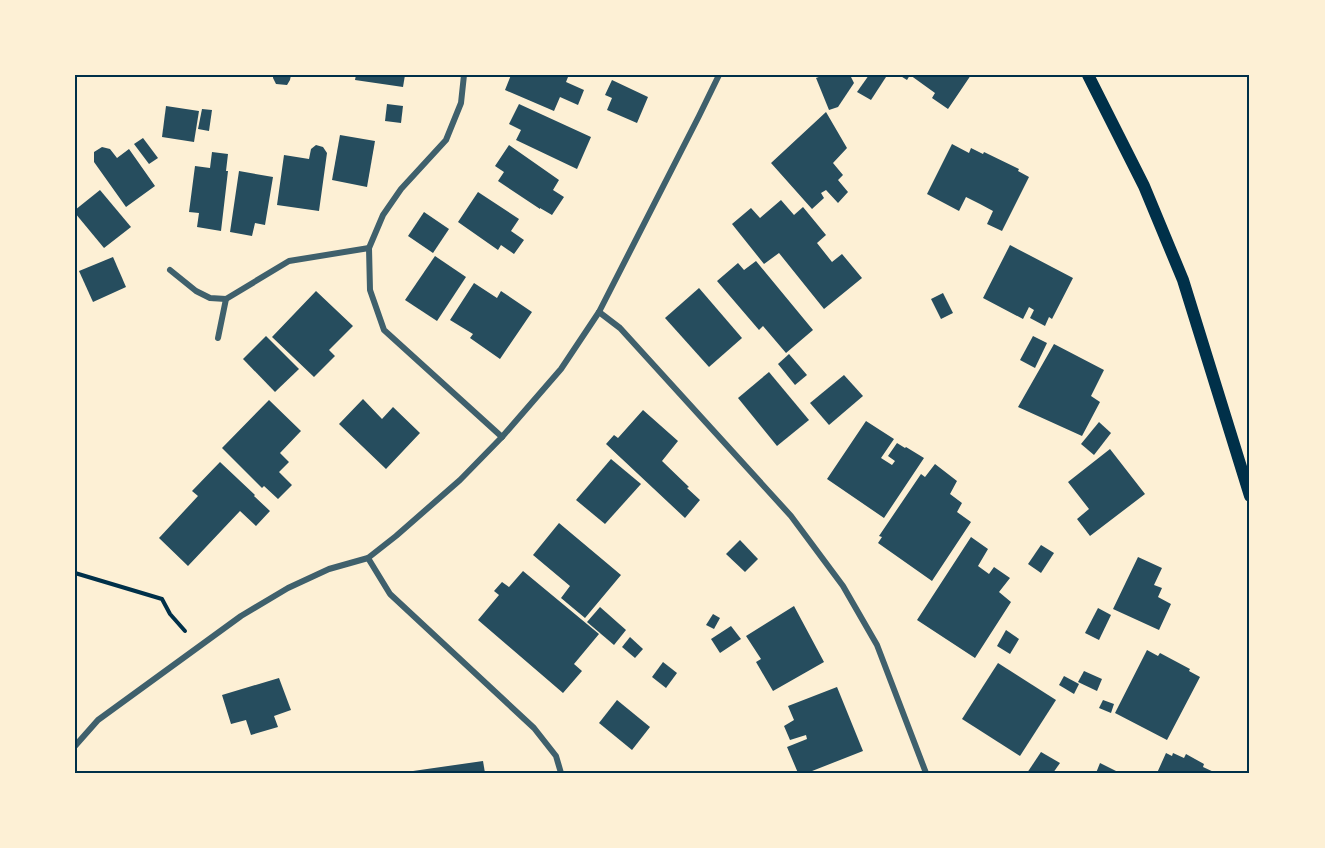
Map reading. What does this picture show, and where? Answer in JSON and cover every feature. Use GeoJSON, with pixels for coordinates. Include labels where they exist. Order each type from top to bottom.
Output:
{"type":"FeatureCollection","features":[{"type":"Feature","properties":{"kind":"main road"},"geometry":{"type":"LineString","coordinates":[[1088,75],[1144,186],[1183,280],[1250,496]]}},
{"type":"Feature","properties":{"kind":"street"},"geometry":{"type":"LineString","coordinates":[[464,75],[461,103],[446,140],[401,189],[383,215],[369,248],[370,290],[384,330],[502,437]]}},
{"type":"Feature","properties":{"kind":"street"},"geometry":{"type":"LineString","coordinates":[[75,746],[98,720],[241,616],[288,588],[329,568],[368,558],[460,480],[502,437],[561,369],[599,312],[719,75]]}},
{"type":"Feature","properties":{"kind":"street"},"geometry":{"type":"LineString","coordinates":[[170,270],[196,291],[210,298],[226,299],[290,261],[369,248]]}},
{"type":"Feature","properties":{"kind":"street"},"geometry":{"type":"LineString","coordinates":[[218,338],[226,299]]}},
{"type":"Feature","properties":{"kind":"street"},"geometry":{"type":"LineString","coordinates":[[599,312],[620,328],[791,516],[843,586],[877,645],[926,773]]}},
{"type":"Feature","properties":{"kind":"street"},"geometry":{"type":"LineString","coordinates":[[368,558],[390,594],[534,728],[556,756],[561,773]]}},
{"type":"Feature","properties":{"kind":"path"},"geometry":{"type":"LineString","coordinates":[[75,573],[162,599],[170,614]]}},
{"type":"Feature","properties":{"kind":"building"},"geometry":{"type":"Polygon","coordinates":[[[273,75],[291,75],[287,85],[276,84],[273,75]]]}},
{"type":"Feature","properties":{"kind":"building"},"geometry":{"type":"Polygon","coordinates":[[[356,75],[405,75],[403,87],[355,80],[356,75]]]}},
{"type":"Feature","properties":{"kind":"building"},"geometry":{"type":"Polygon","coordinates":[[[511,75],[563,75],[568,77],[566,82],[584,90],[578,105],[560,97],[554,111],[505,90],[511,75]]]}},
{"type":"Feature","properties":{"kind":"building"},"geometry":{"type":"Polygon","coordinates":[[[824,75],[850,75],[854,83],[838,107],[829,110],[816,78],[824,75]]]}},
{"type":"Feature","properties":{"kind":"building"},"geometry":{"type":"Polygon","coordinates":[[[869,75],[886,77],[871,100],[857,92],[869,75]]]}},
{"type":"Feature","properties":{"kind":"building"},"geometry":{"type":"Polygon","coordinates":[[[899,75],[910,75],[907,80],[899,75]]]}},
{"type":"Feature","properties":{"kind":"building"},"geometry":{"type":"Polygon","coordinates":[[[910,75],[971,75],[948,109],[932,98],[935,93],[910,75]]]}},
{"type":"Feature","properties":{"kind":"building"},"geometry":{"type":"Polygon","coordinates":[[[612,80],[648,97],[637,123],[607,110],[612,98],[605,95],[612,80]]]}},
{"type":"Feature","properties":{"kind":"building"},"geometry":{"type":"Polygon","coordinates":[[[387,104],[403,106],[401,123],[385,121],[387,104]]]}},
{"type":"Feature","properties":{"kind":"building"},"geometry":{"type":"Polygon","coordinates":[[[519,104],[591,137],[577,169],[516,140],[521,130],[509,124],[519,104]]]}},
{"type":"Feature","properties":{"kind":"building"},"geometry":{"type":"Polygon","coordinates":[[[166,106],[199,111],[194,142],[162,137],[166,106]]]}},
{"type":"Feature","properties":{"kind":"building"},"geometry":{"type":"Polygon","coordinates":[[[202,109],[212,110],[209,131],[198,129],[202,109]]]}},
{"type":"Feature","properties":{"kind":"building"},"geometry":{"type":"Polygon","coordinates":[[[826,112],[847,148],[833,163],[843,175],[838,180],[848,192],[838,203],[826,190],[821,193],[824,198],[812,209],[771,163],[826,112]]]}},
{"type":"Feature","properties":{"kind":"building"},"geometry":{"type":"Polygon","coordinates":[[[340,135],[375,141],[367,187],[332,180],[340,135]]]}},
{"type":"Feature","properties":{"kind":"building"},"geometry":{"type":"Polygon","coordinates":[[[143,138],[158,158],[149,164],[134,144],[143,138]]]}},
{"type":"Feature","properties":{"kind":"building"},"geometry":{"type":"Polygon","coordinates":[[[952,144],[969,153],[971,148],[983,154],[984,152],[1019,169],[1018,171],[1029,177],[1002,231],[987,224],[993,211],[966,197],[959,211],[927,194],[952,144]]]}},
{"type":"Feature","properties":{"kind":"building"},"geometry":{"type":"Polygon","coordinates":[[[316,145],[323,147],[327,153],[319,211],[277,205],[284,155],[309,159],[311,149],[316,145]]]}},
{"type":"Feature","properties":{"kind":"building"},"geometry":{"type":"Polygon","coordinates":[[[509,145],[559,180],[553,190],[564,197],[552,215],[498,181],[504,172],[495,166],[509,145]]]}},
{"type":"Feature","properties":{"kind":"building"},"geometry":{"type":"Polygon","coordinates":[[[102,147],[110,149],[117,158],[129,149],[155,186],[126,207],[94,162],[94,152],[102,147]]]}},
{"type":"Feature","properties":{"kind":"building"},"geometry":{"type":"Polygon","coordinates":[[[212,152],[228,154],[221,231],[197,227],[199,213],[189,212],[195,166],[210,168],[212,152]]]}},
{"type":"Feature","properties":{"kind":"building"},"geometry":{"type":"Polygon","coordinates":[[[239,171],[273,177],[265,225],[255,223],[252,236],[230,232],[239,171]]]}},
{"type":"Feature","properties":{"kind":"building"},"geometry":{"type":"Polygon","coordinates":[[[100,190],[131,227],[104,248],[75,213],[75,210],[100,190]]]}},
{"type":"Feature","properties":{"kind":"building"},"geometry":{"type":"Polygon","coordinates":[[[478,192],[519,219],[511,231],[524,240],[514,254],[501,245],[498,250],[458,222],[478,192]]]}},
{"type":"Feature","properties":{"kind":"building"},"geometry":{"type":"Polygon","coordinates":[[[781,200],[794,215],[803,207],[826,235],[817,243],[832,262],[842,254],[862,278],[824,309],[779,253],[764,264],[732,224],[751,208],[760,218],[781,200]]]}},
{"type":"Feature","properties":{"kind":"building"},"geometry":{"type":"Polygon","coordinates":[[[424,212],[449,229],[433,253],[408,236],[424,212]]]}},
{"type":"Feature","properties":{"kind":"building"},"geometry":{"type":"Polygon","coordinates":[[[1010,245],[1073,278],[1052,319],[1049,317],[1045,326],[1030,318],[1034,310],[1029,307],[1023,319],[983,298],[1010,245]]]}},
{"type":"Feature","properties":{"kind":"building"},"geometry":{"type":"Polygon","coordinates":[[[435,256],[466,277],[437,321],[405,300],[435,256]]]}},
{"type":"Feature","properties":{"kind":"building"},"geometry":{"type":"Polygon","coordinates":[[[113,257],[126,287],[93,302],[79,271],[113,257]]]}},
{"type":"Feature","properties":{"kind":"building"},"geometry":{"type":"Polygon","coordinates":[[[756,261],[813,330],[786,353],[763,326],[759,330],[717,281],[738,263],[744,270],[756,261]]]}},
{"type":"Feature","properties":{"kind":"building"},"geometry":{"type":"Polygon","coordinates":[[[474,283],[497,298],[501,291],[532,312],[500,359],[470,338],[473,334],[450,320],[474,283]]]}},
{"type":"Feature","properties":{"kind":"building"},"geometry":{"type":"Polygon","coordinates":[[[699,288],[742,338],[709,367],[665,318],[699,288]]]}},
{"type":"Feature","properties":{"kind":"building"},"geometry":{"type":"Polygon","coordinates":[[[316,291],[353,326],[329,350],[335,356],[314,377],[272,337],[316,291]]]}},
{"type":"Feature","properties":{"kind":"building"},"geometry":{"type":"Polygon","coordinates":[[[943,293],[953,313],[941,319],[931,299],[943,293]]]}},
{"type":"Feature","properties":{"kind":"building"},"geometry":{"type":"Polygon","coordinates":[[[266,336],[299,369],[275,392],[243,359],[266,336]]]}},
{"type":"Feature","properties":{"kind":"building"},"geometry":{"type":"Polygon","coordinates":[[[1033,336],[1047,343],[1035,368],[1020,360],[1033,336]]]}},
{"type":"Feature","properties":{"kind":"building"},"geometry":{"type":"Polygon","coordinates":[[[1054,344],[1104,370],[1091,396],[1100,402],[1082,436],[1018,407],[1054,344]]]}},
{"type":"Feature","properties":{"kind":"building"},"geometry":{"type":"Polygon","coordinates":[[[789,354],[807,375],[795,385],[778,364],[789,354]]]}},
{"type":"Feature","properties":{"kind":"building"},"geometry":{"type":"Polygon","coordinates":[[[769,372],[809,420],[777,446],[738,398],[769,372]]]}},
{"type":"Feature","properties":{"kind":"building"},"geometry":{"type":"Polygon","coordinates":[[[844,375],[863,396],[829,425],[810,403],[844,375]]]}},
{"type":"Feature","properties":{"kind":"building"},"geometry":{"type":"Polygon","coordinates":[[[363,399],[382,419],[393,407],[420,433],[386,469],[339,424],[363,399]]]}},
{"type":"Feature","properties":{"kind":"building"},"geometry":{"type":"Polygon","coordinates":[[[269,400],[301,431],[280,453],[289,462],[279,472],[292,485],[278,499],[264,486],[262,488],[222,448],[269,400]]]}},
{"type":"Feature","properties":{"kind":"building"},"geometry":{"type":"Polygon","coordinates":[[[643,410],[678,441],[662,461],[700,500],[685,518],[606,444],[614,435],[618,438],[643,410]]]}},
{"type":"Feature","properties":{"kind":"building"},"geometry":{"type":"Polygon","coordinates":[[[866,421],[894,439],[881,458],[892,465],[895,461],[888,456],[897,443],[924,458],[884,518],[827,479],[866,421]]]}},
{"type":"Feature","properties":{"kind":"building"},"geometry":{"type":"Polygon","coordinates":[[[1099,422],[1111,433],[1094,455],[1081,444],[1099,422]]]}},
{"type":"Feature","properties":{"kind":"building"},"geometry":{"type":"Polygon","coordinates":[[[1110,449],[1145,494],[1090,536],[1077,519],[1089,509],[1068,482],[1110,449]]]}},
{"type":"Feature","properties":{"kind":"building"},"geometry":{"type":"Polygon","coordinates":[[[611,459],[641,484],[605,524],[576,500],[611,459]]]}},
{"type":"Feature","properties":{"kind":"building"},"geometry":{"type":"Polygon","coordinates":[[[220,462],[270,511],[256,526],[240,511],[188,566],[159,538],[198,496],[192,491],[220,462]]]}},
{"type":"Feature","properties":{"kind":"building"},"geometry":{"type":"Polygon","coordinates":[[[935,464],[957,481],[950,494],[962,503],[957,512],[971,522],[932,581],[878,543],[882,537],[879,536],[921,474],[925,477],[935,464]]]}},
{"type":"Feature","properties":{"kind":"building"},"geometry":{"type":"Polygon","coordinates":[[[559,523],[621,575],[585,618],[561,598],[570,586],[533,555],[559,523]]]}},
{"type":"Feature","properties":{"kind":"building"},"geometry":{"type":"Polygon","coordinates":[[[971,537],[988,549],[978,566],[989,574],[994,567],[1010,578],[999,592],[1011,602],[975,658],[917,620],[971,537]]]}},
{"type":"Feature","properties":{"kind":"building"},"geometry":{"type":"Polygon","coordinates":[[[740,540],[758,559],[745,572],[726,554],[740,540]]]}},
{"type":"Feature","properties":{"kind":"building"},"geometry":{"type":"Polygon","coordinates":[[[1041,545],[1054,553],[1041,573],[1028,564],[1041,545]]]}},
{"type":"Feature","properties":{"kind":"building"},"geometry":{"type":"Polygon","coordinates":[[[1138,557],[1162,568],[1154,585],[1162,588],[1158,597],[1171,604],[1159,630],[1113,609],[1138,557]]]}},
{"type":"Feature","properties":{"kind":"building"},"geometry":{"type":"Polygon","coordinates":[[[523,571],[599,634],[574,664],[582,671],[563,693],[478,620],[499,595],[494,591],[502,582],[509,587],[523,571]]]}},
{"type":"Feature","properties":{"kind":"building"},"geometry":{"type":"Polygon","coordinates":[[[794,606],[824,662],[773,691],[756,662],[761,659],[746,636],[794,606]]]}},
{"type":"Feature","properties":{"kind":"building"},"geometry":{"type":"Polygon","coordinates":[[[600,607],[626,630],[614,645],[587,622],[600,607]]]}},
{"type":"Feature","properties":{"kind":"building"},"geometry":{"type":"Polygon","coordinates":[[[1098,608],[1111,615],[1099,640],[1085,633],[1098,608]]]}},
{"type":"Feature","properties":{"kind":"building"},"geometry":{"type":"Polygon","coordinates":[[[713,614],[720,618],[714,629],[706,625],[713,614]]]}},
{"type":"Feature","properties":{"kind":"building"},"geometry":{"type":"Polygon","coordinates":[[[731,626],[741,639],[720,653],[711,639],[731,626]]]}},
{"type":"Feature","properties":{"kind":"building"},"geometry":{"type":"Polygon","coordinates":[[[1006,630],[1019,639],[1010,654],[997,646],[1006,630]]]}},
{"type":"Feature","properties":{"kind":"building"},"geometry":{"type":"Polygon","coordinates":[[[630,637],[643,649],[635,658],[622,647],[630,637]]]}},
{"type":"Feature","properties":{"kind":"building"},"geometry":{"type":"Polygon","coordinates":[[[1147,650],[1158,656],[1160,653],[1200,677],[1167,740],[1115,713],[1147,650]]]}},
{"type":"Feature","properties":{"kind":"building"},"geometry":{"type":"Polygon","coordinates":[[[663,662],[677,673],[666,688],[652,677],[663,662]]]}},
{"type":"Feature","properties":{"kind":"building"},"geometry":{"type":"Polygon","coordinates":[[[998,663],[1056,700],[1020,756],[962,719],[998,663]]]}},
{"type":"Feature","properties":{"kind":"building"},"geometry":{"type":"Polygon","coordinates":[[[1084,671],[1102,679],[1097,691],[1078,682],[1084,671]]]}},
{"type":"Feature","properties":{"kind":"building"},"geometry":{"type":"Polygon","coordinates":[[[1064,676],[1079,684],[1074,694],[1059,685],[1064,676]]]}},
{"type":"Feature","properties":{"kind":"building"},"geometry":{"type":"Polygon","coordinates":[[[279,678],[291,710],[274,716],[278,727],[251,735],[246,720],[231,724],[222,695],[279,678]]]}},
{"type":"Feature","properties":{"kind":"building"},"geometry":{"type":"Polygon","coordinates":[[[837,687],[863,751],[807,773],[798,773],[787,747],[807,739],[806,735],[790,740],[784,726],[794,720],[788,706],[837,687]]]}},
{"type":"Feature","properties":{"kind":"building"},"geometry":{"type":"Polygon","coordinates":[[[617,700],[650,727],[632,750],[599,723],[617,700]]]}},
{"type":"Feature","properties":{"kind":"building"},"geometry":{"type":"Polygon","coordinates":[[[1103,700],[1114,704],[1111,713],[1099,708],[1103,700]]]}},
{"type":"Feature","properties":{"kind":"building"},"geometry":{"type":"Polygon","coordinates":[[[1041,752],[1060,763],[1053,773],[1027,773],[1041,752]]]}},
{"type":"Feature","properties":{"kind":"building"},"geometry":{"type":"Polygon","coordinates":[[[1166,753],[1172,756],[1173,753],[1184,758],[1186,754],[1204,764],[1203,767],[1216,773],[1157,773],[1166,753]]]}},
{"type":"Feature","properties":{"kind":"building"},"geometry":{"type":"Polygon","coordinates":[[[483,761],[485,773],[406,773],[406,772],[483,761]]]}},
{"type":"Feature","properties":{"kind":"building"},"geometry":{"type":"Polygon","coordinates":[[[1100,763],[1116,771],[1115,773],[1096,773],[1100,763]]]}}]}
